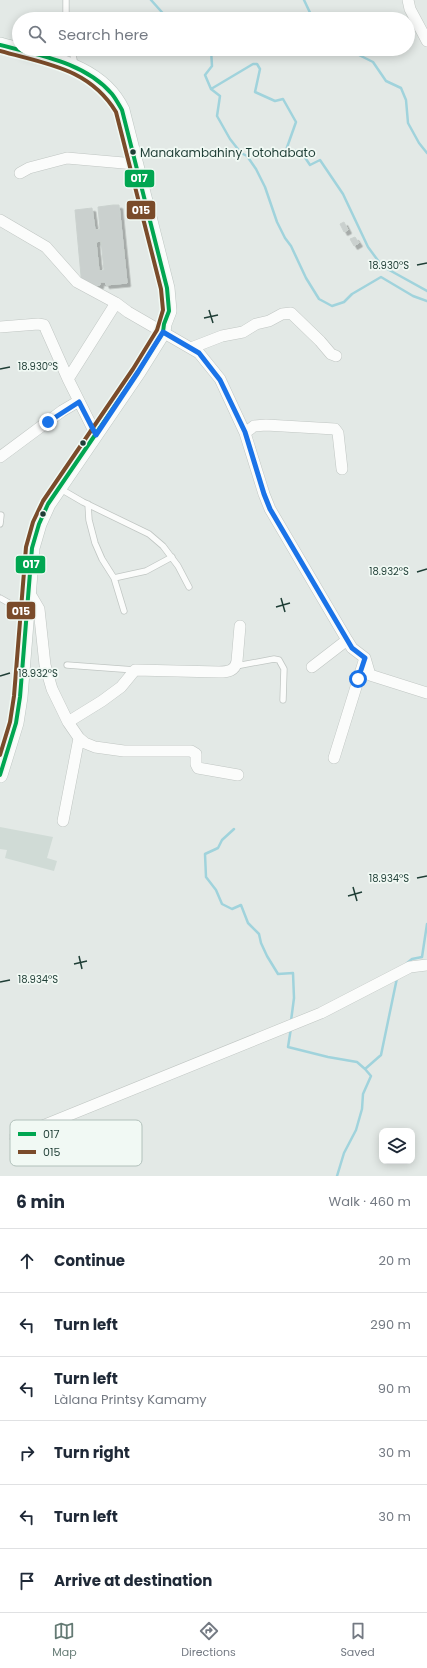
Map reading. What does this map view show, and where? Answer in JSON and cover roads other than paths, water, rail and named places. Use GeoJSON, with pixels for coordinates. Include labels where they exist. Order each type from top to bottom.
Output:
{"type":"FeatureCollection","features":[{"type":"Feature","properties":{"kind":"street"},"geometry":{"type":"LineString","coordinates":[[408,0],[412,12]]}},
{"type":"Feature","properties":{"kind":"street"},"geometry":{"type":"LineString","coordinates":[[415,18],[427,41]]}},
{"type":"Feature","properties":{"kind":"street"},"geometry":{"type":"LineString","coordinates":[[0,45],[12,48]]}},
{"type":"Feature","properties":{"kind":"street"},"geometry":{"type":"LineString","coordinates":[[0,775],[16,723],[20,697],[34,536],[43,513],[138,372],[163,332],[164,324],[169,311],[167,288],[122,110],[116,98],[108,88],[75,66],[39,56]]}},
{"type":"Feature","properties":{"kind":"street"},"geometry":{"type":"LineString","coordinates":[[20,173],[29,168],[67,158],[135,164]]}},
{"type":"Feature","properties":{"kind":"street"},"geometry":{"type":"LineString","coordinates":[[0,220],[46,247],[77,282],[116,303],[199,353],[220,380],[245,432],[270,509],[352,648],[365,658],[370,675],[427,693]]}},
{"type":"Feature","properties":{"kind":"street"},"geometry":{"type":"LineString","coordinates":[[68,380],[116,303]]}},
{"type":"Feature","properties":{"kind":"street"},"geometry":{"type":"LineString","coordinates":[[191,348],[222,336],[243,332],[256,324],[288,313],[291,314],[320,341],[331,354],[336,356]]}},
{"type":"Feature","properties":{"kind":"street"},"geometry":{"type":"LineString","coordinates":[[0,327],[38,324],[44,326],[68,380],[96,435]]}},
{"type":"Feature","properties":{"kind":"street"},"geometry":{"type":"LineString","coordinates":[[0,457],[62,411],[79,402]]}},
{"type":"Feature","properties":{"kind":"street"},"geometry":{"type":"LineString","coordinates":[[245,432],[254,426],[266,425],[335,429],[338,433],[342,469]]}},
{"type":"Feature","properties":{"kind":"street"},"geometry":{"type":"LineString","coordinates":[[29,592],[39,609],[45,665],[48,678],[59,705],[79,738],[85,743],[95,747],[124,751],[191,751],[196,754],[196,764],[198,768],[238,775]]}},
{"type":"Feature","properties":{"kind":"street"},"geometry":{"type":"LineString","coordinates":[[68,722],[102,701],[121,687],[135,670],[228,672],[236,666],[240,626]]}},
{"type":"Feature","properties":{"kind":"street"},"geometry":{"type":"LineString","coordinates":[[312,667],[347,640]]}},
{"type":"Feature","properties":{"kind":"street"},"geometry":{"type":"LineString","coordinates":[[334,758],[365,658]]}},
{"type":"Feature","properties":{"kind":"street"},"geometry":{"type":"LineString","coordinates":[[63,821],[79,738]]}},
{"type":"Feature","properties":{"kind":"street"},"geometry":{"type":"LineString","coordinates":[[57,1120],[321,1013],[410,968],[427,965]]}},
{"type":"Feature","properties":{"kind":"lane"},"geometry":{"type":"LineString","coordinates":[[66,0],[66,12]]}},
{"type":"Feature","properties":{"kind":"lane"},"geometry":{"type":"LineString","coordinates":[[73,56],[75,66]]}},
{"type":"Feature","properties":{"kind":"lane"},"geometry":{"type":"LineString","coordinates":[[59,488],[149,534],[163,546],[172,557],[189,587]]}},
{"type":"Feature","properties":{"kind":"lane"},"geometry":{"type":"LineString","coordinates":[[88,504],[89,520],[95,543],[114,578],[124,611]]}},
{"type":"Feature","properties":{"kind":"lane"},"geometry":{"type":"LineString","coordinates":[[0,524],[1,515]]}},
{"type":"Feature","properties":{"kind":"lane"},"geometry":{"type":"LineString","coordinates":[[114,578],[146,571],[172,557]]}},
{"type":"Feature","properties":{"kind":"lane"},"geometry":{"type":"LineString","coordinates":[[0,598],[27,613]]}},
{"type":"Feature","properties":{"kind":"lane"},"geometry":{"type":"LineString","coordinates":[[236,666],[274,658],[279,660],[284,669],[283,700]]}},
{"type":"Feature","properties":{"kind":"lane"},"geometry":{"type":"LineString","coordinates":[[67,665],[135,670]]}},
{"type":"Feature","properties":{"kind":"waterway"},"geometry":{"type":"LineString","coordinates":[[151,0],[162,12]]}},
{"type":"Feature","properties":{"kind":"waterway"},"geometry":{"type":"LineString","coordinates":[[304,0],[310,12]]}},
{"type":"Feature","properties":{"kind":"waterway"},"geometry":{"type":"LineString","coordinates":[[211,56],[212,66],[205,75],[211,89],[220,96],[217,116],[230,139],[241,153],[247,156],[256,169],[265,187],[277,222],[291,246],[306,278],[319,299],[332,306],[344,302],[352,294],[381,277],[413,296],[427,301]]}},
{"type":"Feature","properties":{"kind":"waterway"},"geometry":{"type":"LineString","coordinates":[[361,56],[373,62],[386,81],[401,88],[406,100],[408,123],[419,143],[427,153]]}},
{"type":"Feature","properties":{"kind":"waterway"},"geometry":{"type":"LineString","coordinates":[[211,89],[253,64],[257,64],[260,69],[255,92],[275,101],[283,99],[296,122],[285,153],[300,150],[310,165],[320,160],[343,194],[368,247],[382,266],[427,291]]}},
{"type":"Feature","properties":{"kind":"waterway"},"geometry":{"type":"LineString","coordinates":[[234,829],[222,840],[218,848],[205,854],[206,877],[216,890],[222,904],[232,909],[241,905],[248,923],[259,934],[267,956],[278,974],[293,973],[294,998],[291,1021]]}},
{"type":"Feature","properties":{"kind":"waterway"},"geometry":{"type":"LineString","coordinates":[[407,963],[412,959],[422,957],[427,924]]}},
{"type":"Feature","properties":{"kind":"waterway"},"geometry":{"type":"LineString","coordinates":[[337,1176],[344,1153],[356,1130],[362,1109],[363,1094],[371,1076],[365,1069],[381,1055],[397,978]]}},
{"type":"Feature","properties":{"kind":"waterway"},"geometry":{"type":"LineString","coordinates":[[291,1028],[288,1047],[328,1057],[357,1062],[365,1069]]}},
{"type":"Feature","properties":{"kind":"place","name":"Manakambahiny Totohabato"},"geometry":{"type":"Point","coordinates":[133,152]}}]}
